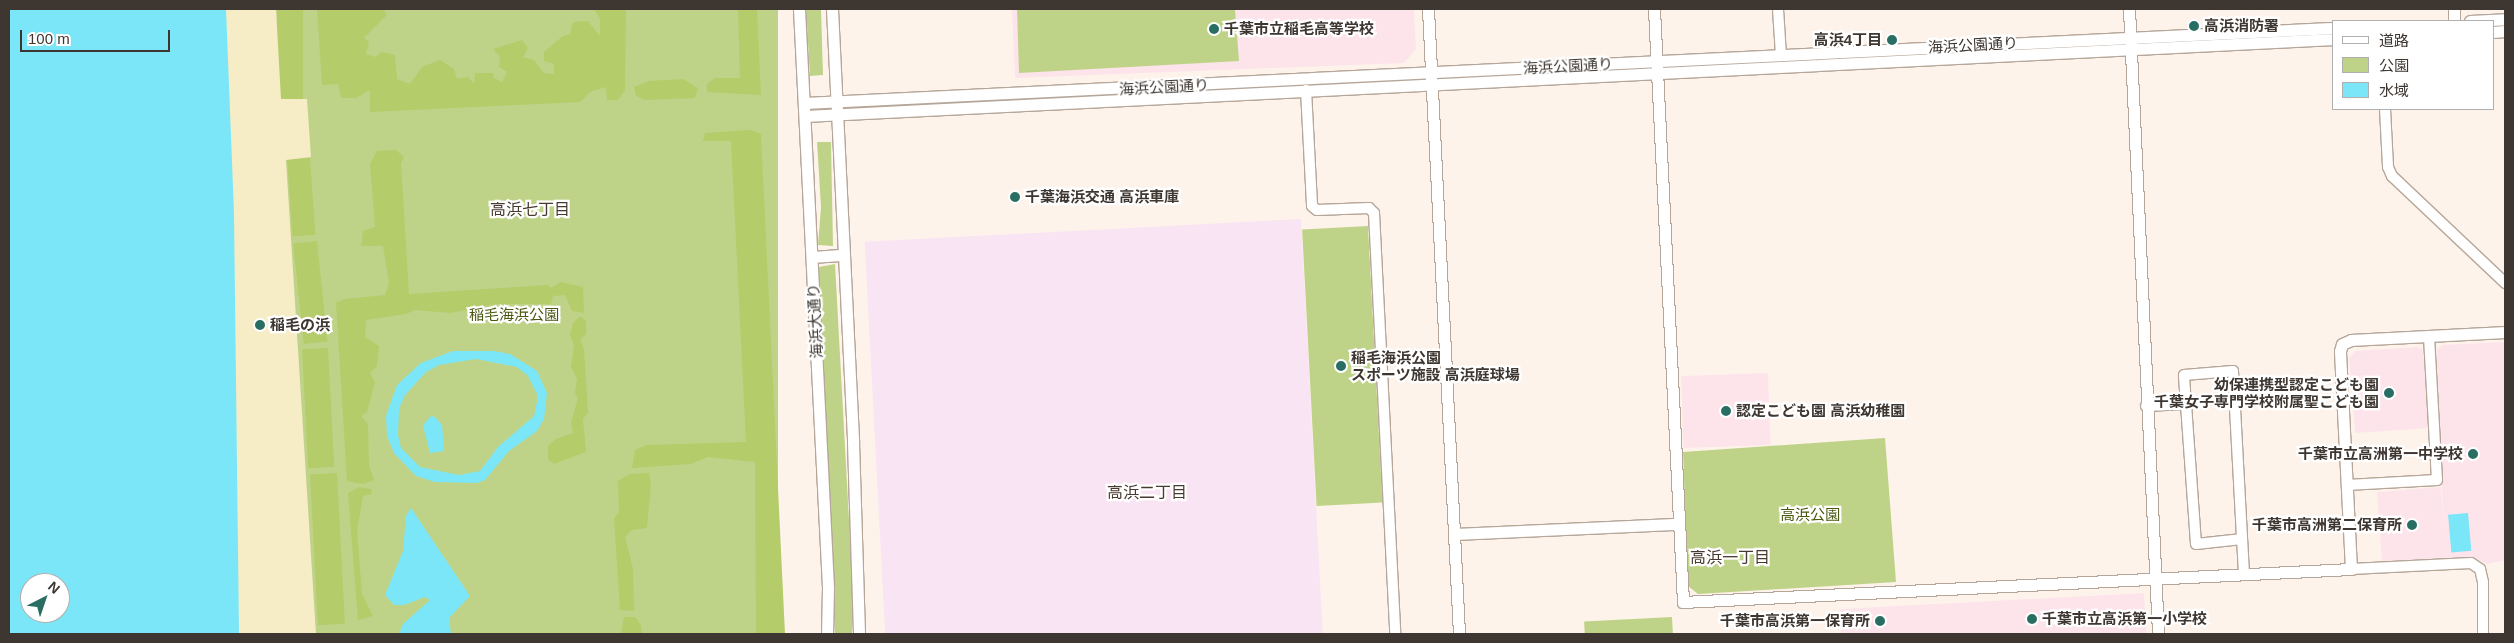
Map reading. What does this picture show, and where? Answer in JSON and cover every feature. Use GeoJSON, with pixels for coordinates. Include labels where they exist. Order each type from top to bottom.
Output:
{"type":"FeatureCollection","features":[{"type":"Feature","properties":{"kind":"street","name":"海浜大通り"},"geometry":{"type":"LineString","coordinates":[[799,9],[828,588],[827,634]]}},
{"type":"Feature","properties":{"kind":"street"},"geometry":{"type":"LineString","coordinates":[[832,9],[859,634]]}},
{"type":"Feature","properties":{"kind":"street"},"geometry":{"type":"LineString","coordinates":[[1428,9],[1459,634]]}},
{"type":"Feature","properties":{"kind":"street"},"geometry":{"type":"LineString","coordinates":[[1654,9],[1683,602],[2471,564],[2480,569],[2483,582],[2483,634]]}},
{"type":"Feature","properties":{"kind":"street"},"geometry":{"type":"LineString","coordinates":[[1778,9],[1781,55]]}},
{"type":"Feature","properties":{"kind":"street"},"geometry":{"type":"LineString","coordinates":[[2129,9],[2158,634]]}},
{"type":"Feature","properties":{"kind":"street"},"geometry":{"type":"LineString","coordinates":[[2488,20],[2505,19]]}},
{"type":"Feature","properties":{"kind":"street","name":"海浜公園通り"},"geometry":{"type":"LineString","coordinates":[[804,103],[1657,67],[2130,43],[2332,28]]}},
{"type":"Feature","properties":{"kind":"street","name":"海浜公園通り"},"geometry":{"type":"LineString","coordinates":[[1657,67],[1781,55],[2130,43],[2332,40]]}},
{"type":"Feature","properties":{"kind":"street","name":"海浜公園通り"},"geometry":{"type":"LineString","coordinates":[[805,116],[1306,90],[1431,78]]}},
{"type":"Feature","properties":{"kind":"street"},"geometry":{"type":"LineString","coordinates":[[1306,90],[1312,206],[1318,210],[1369,208],[1374,213],[1395,634]]}},
{"type":"Feature","properties":{"kind":"street"},"geometry":{"type":"LineString","coordinates":[[2385,110],[2388,167],[2392,176],[2505,283]]}},
{"type":"Feature","properties":{"kind":"street"},"geometry":{"type":"LineString","coordinates":[[812,257],[844,255]]}},
{"type":"Feature","properties":{"kind":"street"},"geometry":{"type":"LineString","coordinates":[[2351,569],[2340,347],[2351,340],[2505,332]]}},
{"type":"Feature","properties":{"kind":"street"},"geometry":{"type":"LineString","coordinates":[[2346,486],[2437,480],[2429,336]]}},
{"type":"Feature","properties":{"kind":"street"},"geometry":{"type":"LineString","coordinates":[[2242,539],[2196,544],[2184,376],[2233,372],[2244,574]]}},
{"type":"Feature","properties":{"kind":"street"},"geometry":{"type":"LineString","coordinates":[[2146,406],[2186,404]]}},
{"type":"Feature","properties":{"kind":"street"},"geometry":{"type":"LineString","coordinates":[[1455,534],[1679,524]]}},
{"type":"Feature","properties":{"kind":"shaded area","name":"千葉市立稲毛高等学校"},"geometry":{"type":"Polygon","coordinates":[[[1012,9],[1414,9],[1416,49],[1404,63],[1015,78],[1012,9]]]}},
{"type":"Feature","properties":{"kind":"shaded area"},"geometry":{"type":"Polygon","coordinates":[[[1301,219],[1323,633],[885,634],[865,242],[1301,219]]]}},
{"type":"Feature","properties":{"kind":"shaded area","name":"千葉市立高洲第一中学校"},"geometry":{"type":"Polygon","coordinates":[[[2505,342],[2505,560],[2487,564],[2474,557],[2382,563],[2377,492],[2441,487],[2444,530],[2435,351],[2443,345],[2505,342]]]}},
{"type":"Feature","properties":{"kind":"shaded area","name":"幼保連携型認定こども園 千葉女子専門学校附属聖こども園"},"geometry":{"type":"Polygon","coordinates":[[[2418,347],[2424,351],[2430,428],[2355,433],[2349,358],[2356,351],[2418,347]]]}},
{"type":"Feature","properties":{"kind":"shaded area","name":"認定こども園 高浜幼稚園"},"geometry":{"type":"Polygon","coordinates":[[[1768,373],[1771,445],[1684,448],[1681,376],[1768,373]]]}},
{"type":"Feature","properties":{"kind":"shaded area","name":"千葉市立高浜第一小学校"},"geometry":{"type":"Polygon","coordinates":[[[2144,593],[2146,634],[1841,634],[1840,609],[2144,593]]]}},
{"type":"Feature","properties":{"kind":"green space","name":"稲毛海浜公園"},"geometry":{"type":"Polygon","coordinates":[[[224,9],[778,9],[778,634],[224,634],[224,9]]]}},
{"type":"Feature","properties":{"kind":"green space"},"geometry":{"type":"Polygon","coordinates":[[[277,9],[303,9],[303,99],[277,99],[277,9]]]}},
{"type":"Feature","properties":{"kind":"green space"},"geometry":{"type":"Polygon","coordinates":[[[317,9],[383,9],[387,15],[364,38],[369,42],[366,54],[376,57],[381,52],[395,55],[397,79],[410,84],[422,67],[440,60],[454,69],[457,79],[468,77],[474,84],[475,73],[493,73],[494,78],[502,82],[507,72],[499,67],[500,57],[493,49],[522,40],[528,48],[523,57],[534,60],[544,73],[554,74],[554,64],[544,61],[544,52],[563,36],[570,34],[573,22],[588,21],[600,36],[600,19],[594,9],[626,9],[625,90],[618,100],[607,100],[606,87],[590,92],[580,102],[370,112],[370,90],[356,98],[341,98],[338,84],[322,85],[317,9]]]}},
{"type":"Feature","properties":{"kind":"green space"},"geometry":{"type":"Polygon","coordinates":[[[738,9],[757,9],[761,95],[707,92],[707,84],[715,78],[740,78],[738,9]]]}},
{"type":"Feature","properties":{"kind":"green space"},"geometry":{"type":"Polygon","coordinates":[[[806,9],[821,9],[823,75],[810,76],[806,9]]]}},
{"type":"Feature","properties":{"kind":"green space"},"geometry":{"type":"Polygon","coordinates":[[[1017,9],[1235,9],[1239,61],[1019,73],[1017,9]]]}},
{"type":"Feature","properties":{"kind":"green space"},"geometry":{"type":"Polygon","coordinates":[[[683,79],[698,88],[695,98],[645,100],[636,96],[634,87],[649,81],[683,79]]]}},
{"type":"Feature","properties":{"kind":"green space"},"geometry":{"type":"Polygon","coordinates":[[[751,130],[761,134],[785,634],[756,634],[755,462],[708,457],[691,464],[632,468],[635,450],[647,445],[746,442],[731,141],[703,141],[705,133],[751,130]]]}},
{"type":"Feature","properties":{"kind":"green space"},"geometry":{"type":"Polygon","coordinates":[[[817,142],[831,142],[833,246],[818,245],[821,207],[817,142]]]}},
{"type":"Feature","properties":{"kind":"green space"},"geometry":{"type":"Polygon","coordinates":[[[396,150],[404,157],[401,163],[409,294],[548,285],[551,288],[561,282],[583,287],[584,313],[572,311],[565,295],[553,296],[551,304],[495,304],[451,313],[415,310],[406,314],[366,320],[365,337],[379,346],[377,366],[370,373],[375,382],[367,412],[361,416],[368,424],[369,465],[374,480],[363,484],[347,481],[336,303],[344,299],[385,295],[389,283],[383,246],[361,246],[363,231],[375,227],[370,164],[377,151],[396,150]]]}},
{"type":"Feature","properties":{"kind":"green space"},"geometry":{"type":"Polygon","coordinates":[[[310,158],[315,235],[292,236],[287,160],[310,158]]]}},
{"type":"Feature","properties":{"kind":"green space","name":"稲毛海浜公園 スポーツ施設 高浜庭球場"},"geometry":{"type":"Polygon","coordinates":[[[1368,226],[1382,503],[1317,506],[1302,229],[1368,226]]]}},
{"type":"Feature","properties":{"kind":"green space"},"geometry":{"type":"Polygon","coordinates":[[[317,241],[328,341],[304,344],[293,244],[317,241]]]}},
{"type":"Feature","properties":{"kind":"green space"},"geometry":{"type":"Polygon","coordinates":[[[835,264],[852,575],[852,634],[835,634],[819,267],[835,264]]]}},
{"type":"Feature","properties":{"kind":"green space"},"geometry":{"type":"Polygon","coordinates":[[[580,316],[586,321],[586,334],[580,340],[584,349],[588,413],[583,419],[586,452],[554,464],[548,459],[548,446],[556,439],[573,433],[571,423],[578,398],[575,393],[577,379],[571,367],[574,345],[570,335],[573,323],[580,316]]]}},
{"type":"Feature","properties":{"kind":"green space"},"geometry":{"type":"Polygon","coordinates":[[[328,348],[334,467],[308,468],[302,349],[328,348]]]}},
{"type":"Feature","properties":{"kind":"green space","name":"高浜公園"},"geometry":{"type":"Polygon","coordinates":[[[1885,438],[1896,582],[1698,594],[1688,586],[1683,452],[1885,438]]]}},
{"type":"Feature","properties":{"kind":"green space"},"geometry":{"type":"Polygon","coordinates":[[[337,473],[345,624],[318,625],[310,474],[337,473]]]}},
{"type":"Feature","properties":{"kind":"green space"},"geometry":{"type":"Polygon","coordinates":[[[649,473],[651,484],[647,528],[632,530],[625,537],[633,569],[634,611],[620,610],[614,519],[619,512],[618,481],[630,474],[649,473]]]}},
{"type":"Feature","properties":{"kind":"green space"},"geometry":{"type":"Polygon","coordinates":[[[359,487],[371,489],[372,494],[363,496],[357,531],[362,594],[373,616],[358,620],[348,493],[359,487]]]}},
{"type":"Feature","properties":{"kind":"green space"},"geometry":{"type":"Polygon","coordinates":[[[624,617],[635,617],[641,625],[642,634],[621,634],[624,617]]]}},
{"type":"Feature","properties":{"kind":"green space"},"geometry":{"type":"Polygon","coordinates":[[[1672,617],[1673,634],[1585,634],[1584,622],[1672,617]]]}},
{"type":"Feature","properties":{"kind":"sand","name":"稲毛の浜"},"geometry":{"type":"Polygon","coordinates":[[[215,9],[276,9],[281,99],[307,99],[311,157],[286,160],[316,634],[234,634],[215,9]]]}},
{"type":"Feature","properties":{"kind":"water"},"geometry":{"type":"Polygon","coordinates":[[[9,9],[226,9],[234,213],[239,634],[9,634],[9,9]]]}},
{"type":"Feature","properties":{"kind":"water"},"geometry":{"type":"Polygon","coordinates":[[[453,351],[493,351],[510,354],[537,371],[547,393],[544,419],[537,431],[509,451],[485,480],[477,483],[435,482],[416,476],[394,453],[387,436],[386,416],[397,385],[421,363],[453,351]],[[476,359],[439,365],[426,372],[405,395],[399,409],[398,435],[401,448],[420,467],[459,475],[480,471],[498,447],[534,416],[538,396],[528,376],[517,367],[476,359]]]}},
{"type":"Feature","properties":{"kind":"water"},"geometry":{"type":"Polygon","coordinates":[[[431,416],[435,417],[442,425],[444,451],[430,453],[423,425],[431,416]]]}},
{"type":"Feature","properties":{"kind":"water"},"geometry":{"type":"Polygon","coordinates":[[[411,508],[470,596],[449,618],[451,634],[399,634],[403,624],[430,600],[425,597],[404,605],[394,605],[385,595],[403,551],[406,516],[411,508]]]}},
{"type":"Feature","properties":{"kind":"water"},"geometry":{"type":"Polygon","coordinates":[[[2468,513],[2471,551],[2451,553],[2448,515],[2468,513]]]}},
{"type":"Feature","properties":{"kind":"place","name":"高浜消防署"},"geometry":{"type":"Point","coordinates":[2194,26]}},
{"type":"Feature","properties":{"kind":"place","name":"千葉市立稲毛高等学校"},"geometry":{"type":"Point","coordinates":[1214,29]}},
{"type":"Feature","properties":{"kind":"place","name":"高浜4丁目"},"geometry":{"type":"Point","coordinates":[1892,40]}},
{"type":"Feature","properties":{"kind":"place","name":"千葉海浜交通 高浜車庫"},"geometry":{"type":"Point","coordinates":[1015,197]}},
{"type":"Feature","properties":{"kind":"place","name":"稲毛の浜"},"geometry":{"type":"Point","coordinates":[260,325]}},
{"type":"Feature","properties":{"kind":"place","name":"稲毛海浜公園 スポーツ施設 高浜庭球場"},"geometry":{"type":"Point","coordinates":[1341,366]}},
{"type":"Feature","properties":{"kind":"place","name":"幼保連携型認定こども園 千葉女子専門学校附属聖こども園"},"geometry":{"type":"Point","coordinates":[2389,393]}},
{"type":"Feature","properties":{"kind":"place","name":"認定こども園 高浜幼稚園"},"geometry":{"type":"Point","coordinates":[1726,411]}},
{"type":"Feature","properties":{"kind":"place","name":"千葉市立高洲第一中学校"},"geometry":{"type":"Point","coordinates":[2473,454]}},
{"type":"Feature","properties":{"kind":"place","name":"千葉市高洲第二保育所"},"geometry":{"type":"Point","coordinates":[2412,525]}},
{"type":"Feature","properties":{"kind":"place","name":"千葉市立高浜第一小学校"},"geometry":{"type":"Point","coordinates":[2032,619]}},
{"type":"Feature","properties":{"kind":"place","name":"千葉市高浜第一保育所"},"geometry":{"type":"Point","coordinates":[1880,621]}},
{"type":"Feature","properties":{"kind":"district","name":"高浜七丁目"},"geometry":{"type":"Point","coordinates":[530,210]}},
{"type":"Feature","properties":{"kind":"district","name":"高浜二丁目"},"geometry":{"type":"Point","coordinates":[1147,493]}},
{"type":"Feature","properties":{"kind":"district","name":"高浜一丁目"},"geometry":{"type":"Point","coordinates":[1730,558]}}]}
